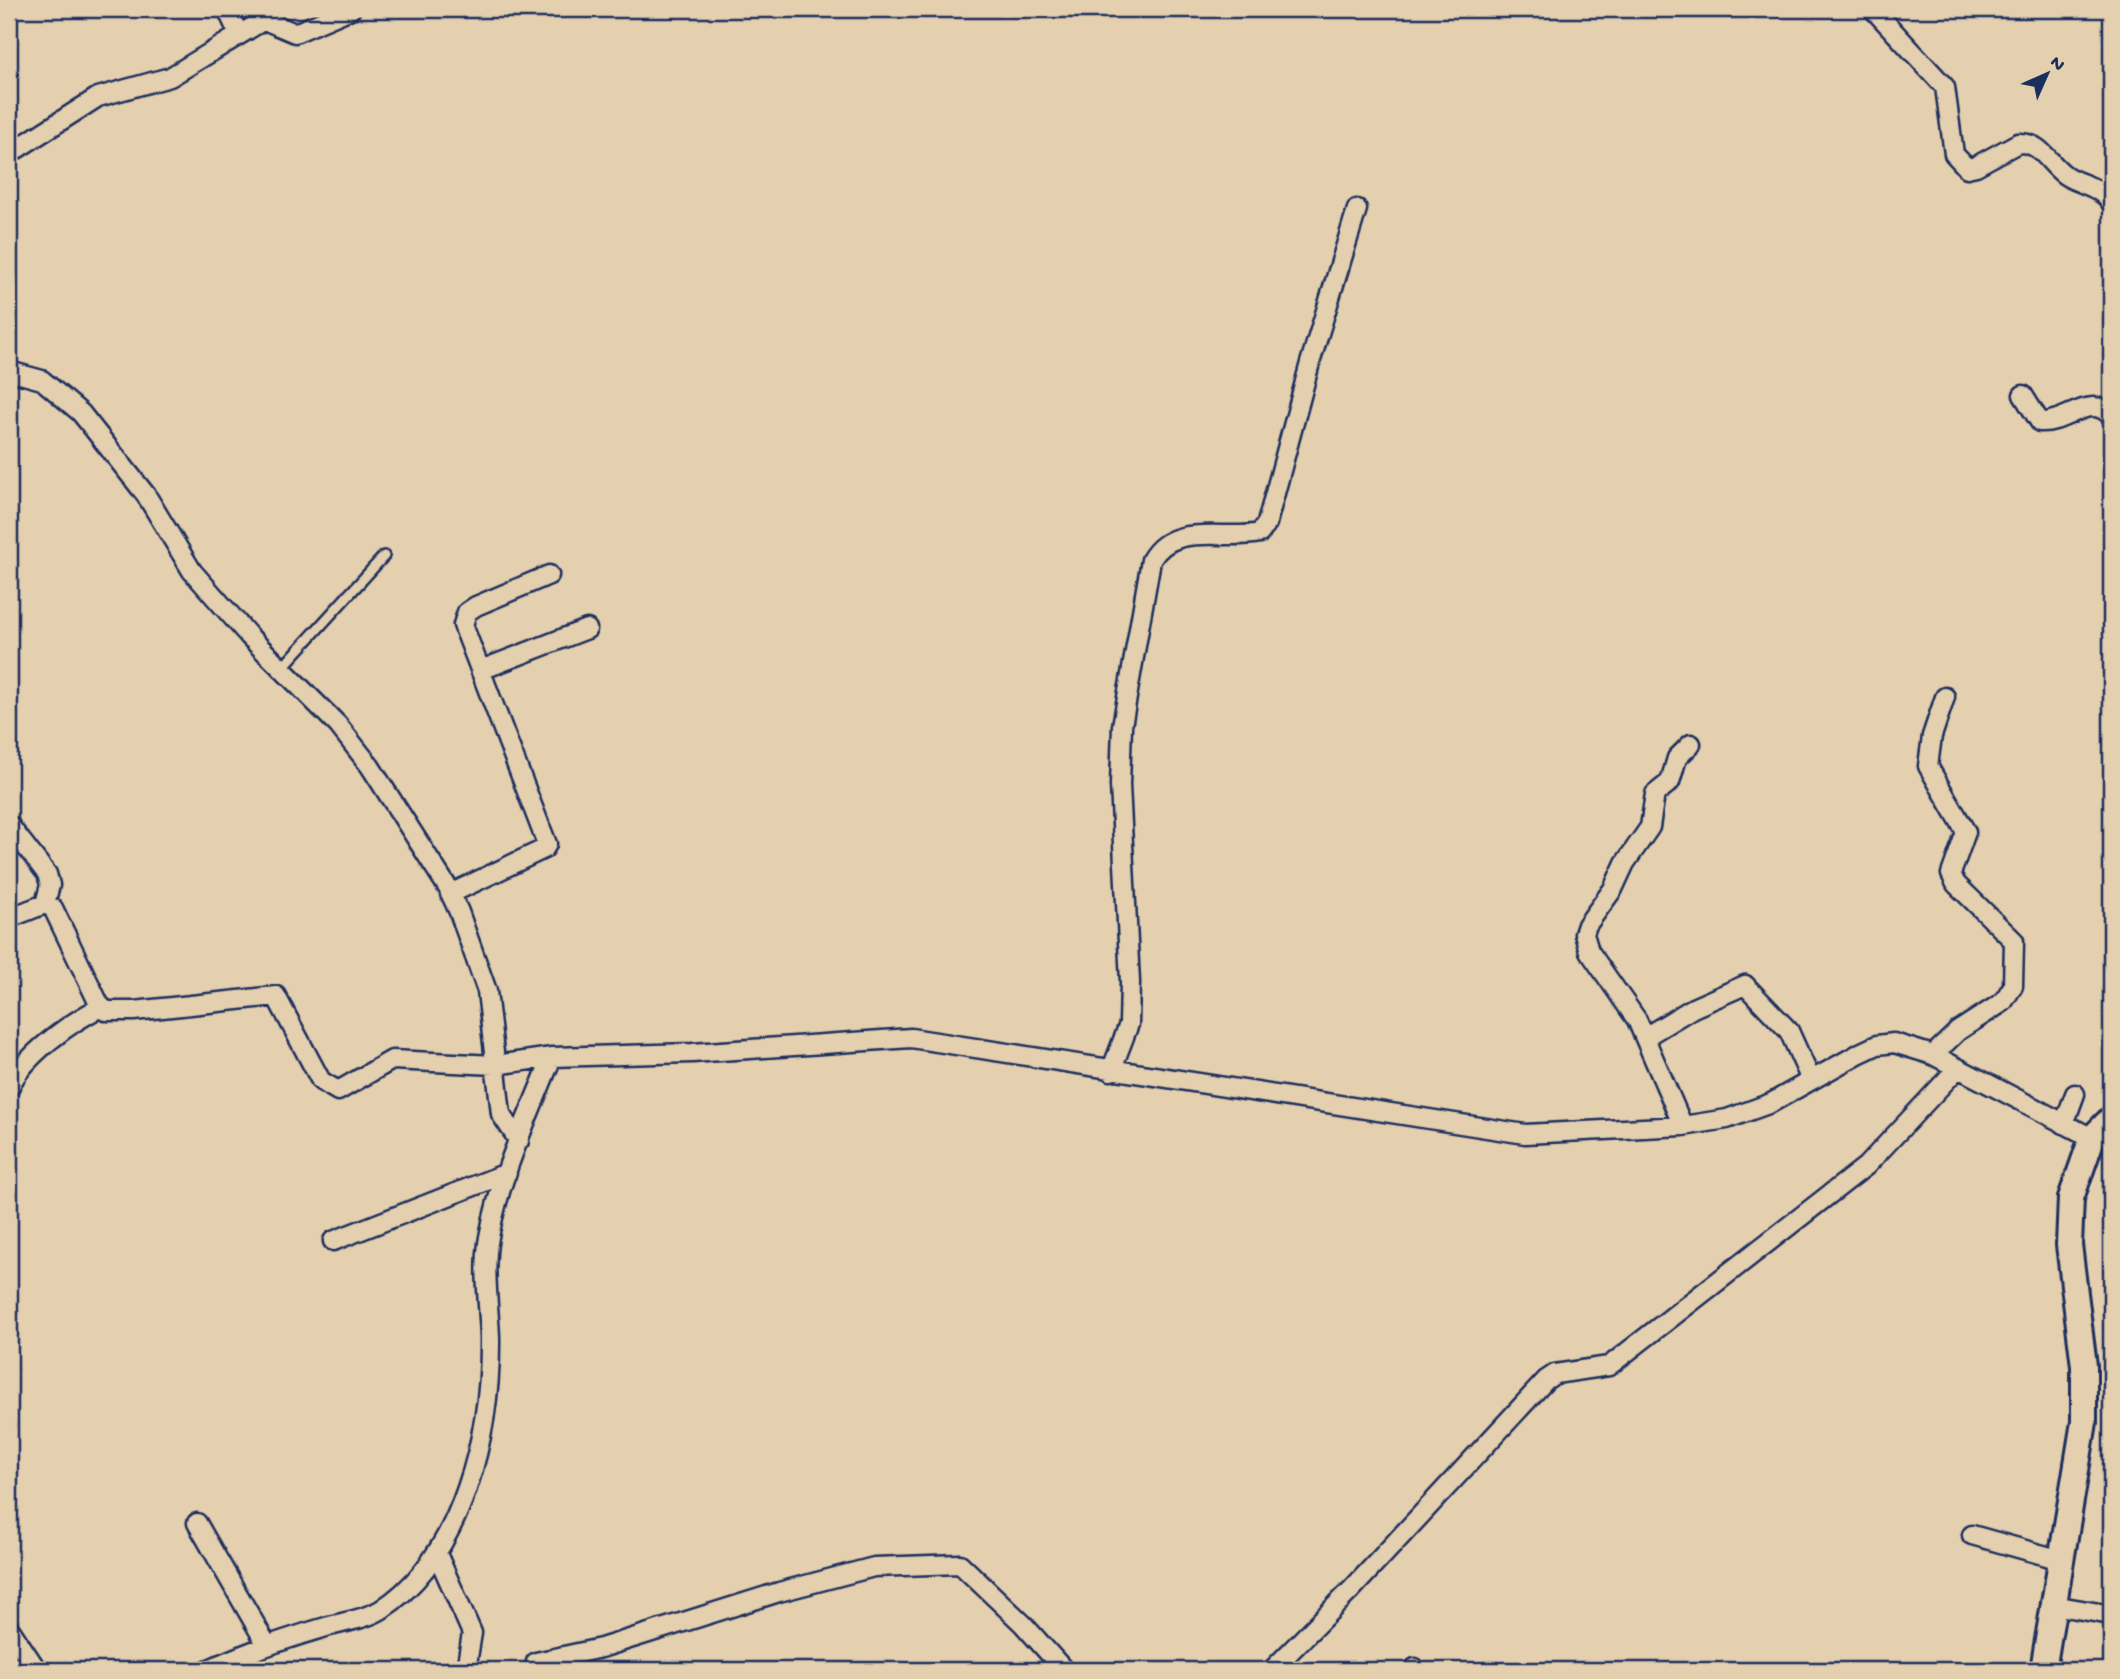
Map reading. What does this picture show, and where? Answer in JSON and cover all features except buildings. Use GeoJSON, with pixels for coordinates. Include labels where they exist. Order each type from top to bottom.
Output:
{"type":"FeatureCollection","features":[{"type":"Feature","properties":{"kind":"main road"},"geometry":{"type":"LineString","coordinates":[[2043,1670],[2084,1422],[2086,1395],[2069,1245],[2071,1198],[2092,1138],[2111,1119]]}},
{"type":"Feature","properties":{"kind":"street"},"geometry":{"type":"LineString","coordinates":[[227,9],[239,35]]}},
{"type":"Feature","properties":{"kind":"street"},"geometry":{"type":"LineString","coordinates":[[9,154],[98,97],[170,77],[267,20],[295,33],[351,9]]}},
{"type":"Feature","properties":{"kind":"street"},"geometry":{"type":"LineString","coordinates":[[1873,9],[1945,87],[1954,154],[1959,162],[1968,168],[1976,166],[2018,143],[2026,142],[2039,149],[2063,174],[2093,186],[2111,202]]}},
{"type":"Feature","properties":{"kind":"street"},"geometry":{"type":"LineString","coordinates":[[1111,1071],[1129,1024],[1130,982],[1120,785],[1122,726],[1152,559],[1159,546],[1172,538],[1244,537],[1260,533],[1267,523],[1310,363],[1357,209]]}},
{"type":"Feature","properties":{"kind":"street"},"geometry":{"type":"LineString","coordinates":[[9,371],[42,380],[81,414],[139,486],[192,571],[354,743],[450,894],[484,979],[501,1114],[519,1141]]}},
{"type":"Feature","properties":{"kind":"street"},"geometry":{"type":"LineString","coordinates":[[2023,395],[2040,422],[2055,421],[2092,405],[2103,408],[2111,416]]}},
{"type":"Feature","properties":{"kind":"street"},"geometry":{"type":"LineString","coordinates":[[450,894],[544,849],[547,844],[463,625],[467,612],[549,575]]}},
{"type":"Feature","properties":{"kind":"street"},"geometry":{"type":"LineString","coordinates":[[481,670],[587,629]]}},
{"type":"Feature","properties":{"kind":"street"},"geometry":{"type":"LineString","coordinates":[[1933,1055],[1958,1031],[2009,997],[2013,986],[2016,948],[2011,935],[1983,911],[1951,874],[1966,832],[1928,766],[1928,755],[1945,696]]}},
{"type":"Feature","properties":{"kind":"street"},"geometry":{"type":"LineString","coordinates":[[1683,1126],[1626,1002],[1589,951],[1584,934],[1613,889],[1625,863],[1650,827],[1655,794],[1670,782],[1676,758],[1690,744]]}},
{"type":"Feature","properties":{"kind":"street"},"geometry":{"type":"LineString","coordinates":[[9,825],[47,874],[50,885],[45,904]]}},
{"type":"Feature","properties":{"kind":"street"},"geometry":{"type":"LineString","coordinates":[[9,918],[45,904]]}},
{"type":"Feature","properties":{"kind":"street"},"geometry":{"type":"LineString","coordinates":[[45,904],[56,912],[101,1007],[115,1012],[134,1011],[276,996],[321,1081],[338,1091],[391,1060],[495,1065],[552,1057],[692,1053],[911,1038],[1525,1134],[1683,1126],[1750,1112],[1877,1045],[1908,1045],[1933,1055],[1956,1070],[2048,1108],[2064,1124],[2092,1138]]}},
{"type":"Feature","properties":{"kind":"street"},"geometry":{"type":"LineString","coordinates":[[1644,1037],[1693,1008],[1745,985],[1789,1031],[1811,1080]]}},
{"type":"Feature","properties":{"kind":"street"},"geometry":{"type":"LineString","coordinates":[[9,1088],[26,1064],[69,1025],[101,1007]]}},
{"type":"Feature","properties":{"kind":"street"},"geometry":{"type":"LineString","coordinates":[[207,1670],[267,1645],[380,1610],[411,1585],[438,1556],[463,1494],[483,1433],[490,1341],[487,1250],[507,1173],[552,1057]]}},
{"type":"Feature","properties":{"kind":"street"},"geometry":{"type":"LineString","coordinates":[[1272,1670],[1352,1589],[1546,1380],[1555,1374],[1609,1366],[1866,1166],[1956,1070]]}},
{"type":"Feature","properties":{"kind":"street"},"geometry":{"type":"LineString","coordinates":[[2064,1124],[2075,1094]]}},
{"type":"Feature","properties":{"kind":"street"},"geometry":{"type":"LineString","coordinates":[[333,1241],[507,1173]]}},
{"type":"Feature","properties":{"kind":"street"},"geometry":{"type":"LineString","coordinates":[[197,1523],[267,1645]]}},
{"type":"Feature","properties":{"kind":"street"},"geometry":{"type":"LineString","coordinates":[[1972,1535],[2061,1560]]}},
{"type":"Feature","properties":{"kind":"street"},"geometry":{"type":"LineString","coordinates":[[438,1556],[472,1633],[466,1670]]}},
{"type":"Feature","properties":{"kind":"street"},"geometry":{"type":"LineString","coordinates":[[536,1662],[601,1648],[779,1592],[892,1564],[962,1565],[1064,1670]]}},
{"type":"Feature","properties":{"kind":"street"},"geometry":{"type":"LineString","coordinates":[[2053,1605],[2111,1615]]}},
{"type":"Feature","properties":{"kind":"street"},"geometry":{"type":"LineString","coordinates":[[9,1628],[37,1670]]}},
{"type":"Feature","properties":{"kind":"street"},"geometry":{"type":"LineString","coordinates":[[1045,1670],[1046,1650]]}},
{"type":"Feature","properties":{"kind":"lane"},"geometry":{"type":"LineString","coordinates":[[282,668],[384,556]]}}]}
